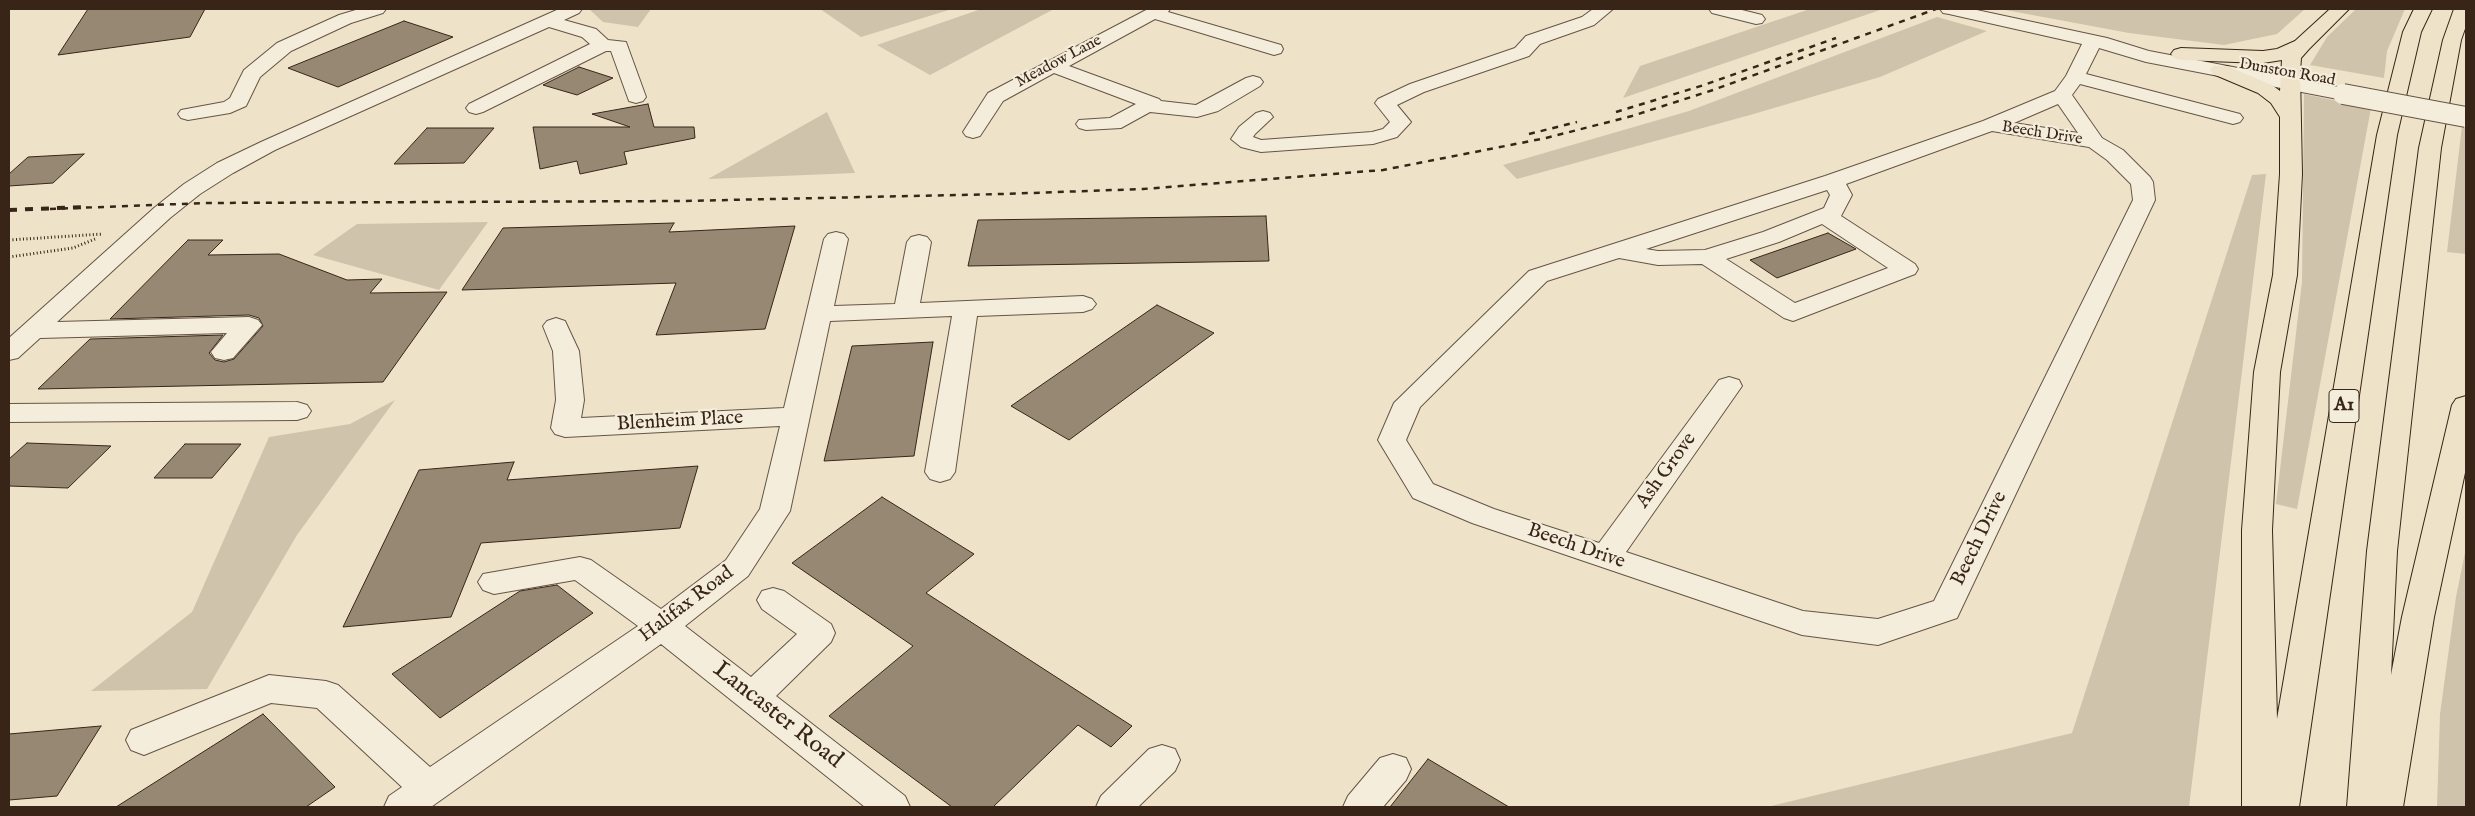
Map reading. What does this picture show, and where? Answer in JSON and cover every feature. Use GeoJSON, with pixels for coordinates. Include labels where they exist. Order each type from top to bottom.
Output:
{"type":"FeatureCollection","features":[{"type":"Feature","properties":{"kind":"highway"},"geometry":{"type":"LineString","coordinates":[[2260,807],[2257,530],[2267,372],[2285,275],[2291,174],[2290,78],[2292,58],[2302,45],[2340,9]]}},
{"type":"Feature","properties":{"kind":"highway","name":"A1"},"geometry":{"type":"LineString","coordinates":[[2280,807],[2387,135],[2412,32],[2423,9]]}},
{"type":"Feature","properties":{"kind":"highway"},"geometry":{"type":"LineString","coordinates":[[2365,807],[2382,551],[2429,157],[2452,40],[2463,9]]}},
{"type":"Feature","properties":{"kind":"highway"},"geometry":{"type":"LineString","coordinates":[[2181,54],[2264,57],[2282,54],[2302,45]]}},
{"type":"Feature","properties":{"kind":"highway"},"geometry":{"type":"LineString","coordinates":[[2220,70],[2265,89],[2278,99],[2290,115]]}},
{"type":"Feature","properties":{"kind":"highway"},"geometry":{"type":"LineString","coordinates":[[2384,807],[2418,617],[2466,405]]}},
{"type":"Feature","properties":{"kind":"street"},"geometry":{"type":"LineString","coordinates":[[188,114],[230,107],[239,102],[252,74],[284,47],[345,19],[377,9]]}},
{"type":"Feature","properties":{"kind":"street"},"geometry":{"type":"LineString","coordinates":[[9,352],[162,213],[192,189],[225,168],[268,146],[573,9]]}},
{"type":"Feature","properties":{"kind":"street"},"geometry":{"type":"LineString","coordinates":[[1263,117],[1246,131],[1242,138],[1248,143],[1261,146],[1373,138],[1390,133],[1401,122],[1385,103],[1417,88],[1522,52],[1533,40],[1588,22],[1604,9]]}},
{"type":"Feature","properties":{"kind":"street"},"geometry":{"type":"LineString","coordinates":[[1718,9],[1756,18]]}},
{"type":"Feature","properties":{"kind":"street","name":"Dunston Road"},"geometry":{"type":"LineString","coordinates":[[1949,9],[2100,42],[2146,47],[2290,78]]}},
{"type":"Feature","properties":{"kind":"street"},"geometry":{"type":"LineString","coordinates":[[1157,11],[1274,49]]}},
{"type":"Feature","properties":{"kind":"street","name":"Meadow Lane"},"geometry":{"type":"LineString","coordinates":[[973,132],[995,96],[1157,11]]}},
{"type":"Feature","properties":{"kind":"street"},"geometry":{"type":"LineString","coordinates":[[547,20],[590,33],[603,45]]}},
{"type":"Feature","properties":{"kind":"street"},"geometry":{"type":"LineString","coordinates":[[2100,42],[2069,86],[2233,118]]}},
{"type":"Feature","properties":{"kind":"street","name":"Dunston Road"},"geometry":{"type":"LineString","coordinates":[[2100,42],[2146,56],[2220,70],[2290,78]]}},
{"type":"Feature","properties":{"kind":"street"},"geometry":{"type":"LineString","coordinates":[[476,108],[603,45],[619,46],[636,97]]}},
{"type":"Feature","properties":{"kind":"street"},"geometry":{"type":"LineString","coordinates":[[1052,66],[1152,103],[1114,124],[1086,124]]}},
{"type":"Feature","properties":{"kind":"street"},"geometry":{"type":"LineString","coordinates":[[2290,78],[2466,117]]}},
{"type":"Feature","properties":{"kind":"street"},"geometry":{"type":"LineString","coordinates":[[1146,106],[1197,111],[1211,107],[1253,82]]}},
{"type":"Feature","properties":{"kind":"street","name":"Beech Drive"},"geometry":{"type":"LineString","coordinates":[[1990,125],[2095,142],[2131,168],[2142,182],[2144,200],[1946,609],[1878,632],[1802,623],[1483,516],[1423,491],[1392,440],[1408,403],[1538,276],[1621,251],[1833,181],[1990,125],[2069,86],[2095,142]]}},
{"type":"Feature","properties":{"kind":"street","name":"Dunston Road"},"geometry":{"type":"LineString","coordinates":[[2344,89],[2466,107]]}},
{"type":"Feature","properties":{"kind":"street"},"geometry":{"type":"LineString","coordinates":[[1621,251],[1658,258],[1707,257],[1771,237],[1833,212],[1841,194],[1833,181]]}},
{"type":"Feature","properties":{"kind":"street"},"geometry":{"type":"LineString","coordinates":[[1707,257],[1793,313],[1906,269],[1824,216]]}},
{"type":"Feature","properties":{"kind":"street","name":"Halifax Road"},"geometry":{"type":"LineString","coordinates":[[415,798],[662,626],[737,568],[774,511],[836,239]]}},
{"type":"Feature","properties":{"kind":"street"},"geometry":{"type":"LineString","coordinates":[[906,311],[919,242]]}},
{"type":"Feature","properties":{"kind":"street"},"geometry":{"type":"LineString","coordinates":[[818,314],[1083,304]]}},
{"type":"Feature","properties":{"kind":"street"},"geometry":{"type":"LineString","coordinates":[[940,472],[966,308]]}},
{"type":"Feature","properties":{"kind":"street"},"geometry":{"type":"LineString","coordinates":[[33,330],[249,325],[224,352]]}},
{"type":"Feature","properties":{"kind":"street","name":"Blenheim Place"},"geometry":{"type":"LineString","coordinates":[[556,326],[566,351],[570,400],[565,428],[795,416]]}},
{"type":"Feature","properties":{"kind":"street","name":"Ash Grove"},"geometry":{"type":"LineString","coordinates":[[1606,557],[1729,386]]}},
{"type":"Feature","properties":{"kind":"street"},"geometry":{"type":"LineString","coordinates":[[9,413],[297,411]]}},
{"type":"Feature","properties":{"kind":"street","name":"Lancaster Road"},"geometry":{"type":"LineString","coordinates":[[494,582],[580,568],[662,626],[892,807]]}},
{"type":"Feature","properties":{"kind":"street"},"geometry":{"type":"LineString","coordinates":[[752,697],[819,633],[773,600]]}},
{"type":"Feature","properties":{"kind":"street"},"geometry":{"type":"LineString","coordinates":[[144,740],[269,689],[326,695],[415,798]]}},
{"type":"Feature","properties":{"kind":"street"},"geometry":{"type":"LineString","coordinates":[[1114,807],[1162,760]]}},
{"type":"Feature","properties":{"kind":"street"},"geometry":{"type":"LineString","coordinates":[[1362,807],[1392,769]]}},
{"type":"Feature","properties":{"kind":"path"},"geometry":{"type":"LineString","coordinates":[[9,240],[108,234],[73,248],[9,257]]}},
{"type":"Feature","properties":{"kind":"shaded area"},"geometry":{"type":"Polygon","coordinates":[[[589,9],[651,9],[638,27],[603,22],[589,9]]]}},
{"type":"Feature","properties":{"kind":"shaded area"},"geometry":{"type":"Polygon","coordinates":[[[820,9],[952,9],[861,37],[820,9]]]}},
{"type":"Feature","properties":{"kind":"shaded area"},"geometry":{"type":"Polygon","coordinates":[[[981,9],[1054,9],[930,75],[877,45],[981,9]]]}},
{"type":"Feature","properties":{"kind":"shaded area"},"geometry":{"type":"Polygon","coordinates":[[[1810,9],[1883,9],[1623,98],[1640,66],[1810,9]]]}},
{"type":"Feature","properties":{"kind":"shaded area"},"geometry":{"type":"Polygon","coordinates":[[[2000,9],[2305,9],[2277,34],[2224,45],[2129,33],[2000,9]]]}},
{"type":"Feature","properties":{"kind":"shaded area"},"geometry":{"type":"Polygon","coordinates":[[[2356,9],[2405,9],[2387,51],[2384,78],[2310,65],[2327,37],[2356,9]]]}},
{"type":"Feature","properties":{"kind":"shaded area"},"geometry":{"type":"Polygon","coordinates":[[[1937,17],[1987,31],[1880,77],[1750,115],[1517,179],[1503,165],[1689,111],[1937,17]]]}},
{"type":"Feature","properties":{"kind":"shaded area"},"geometry":{"type":"Polygon","coordinates":[[[2304,94],[2371,108],[2297,509],[2276,504],[2302,282],[2304,94]]]}},
{"type":"Feature","properties":{"kind":"shaded area"},"geometry":{"type":"Polygon","coordinates":[[[827,112],[855,173],[708,179],[827,112]]]}},
{"type":"Feature","properties":{"kind":"shaded area"},"geometry":{"type":"Polygon","coordinates":[[[2462,126],[2466,127],[2466,254],[2447,252],[2462,126]]]}},
{"type":"Feature","properties":{"kind":"shaded area"},"geometry":{"type":"Polygon","coordinates":[[[2266,174],[2189,807],[1767,807],[2072,733],[2252,175],[2266,174]]]}},
{"type":"Feature","properties":{"kind":"shaded area"},"geometry":{"type":"Polygon","coordinates":[[[488,222],[439,290],[313,255],[357,224],[488,222]]]}},
{"type":"Feature","properties":{"kind":"shaded area"},"geometry":{"type":"Polygon","coordinates":[[[395,400],[297,535],[207,689],[91,691],[192,612],[269,437],[350,424],[395,400]]]}},
{"type":"Feature","properties":{"kind":"shaded area"},"geometry":{"type":"Polygon","coordinates":[[[2466,548],[2466,807],[2437,807],[2440,714],[2456,597],[2466,548]]]}},
{"type":"Feature","properties":{"kind":"building"},"geometry":{"type":"Polygon","coordinates":[[[88,9],[205,9],[190,37],[58,55],[88,9]]]}},
{"type":"Feature","properties":{"kind":"building"},"geometry":{"type":"Polygon","coordinates":[[[404,21],[453,37],[338,87],[288,68],[404,21]]]}},
{"type":"Feature","properties":{"kind":"building"},"geometry":{"type":"Polygon","coordinates":[[[579,67],[613,78],[577,95],[543,85],[579,67]]]}},
{"type":"Feature","properties":{"kind":"building"},"geometry":{"type":"Polygon","coordinates":[[[648,104],[654,127],[694,127],[695,138],[624,152],[627,164],[580,174],[577,161],[540,169],[533,127],[630,127],[592,114],[648,104]]]}},
{"type":"Feature","properties":{"kind":"building"},"geometry":{"type":"Polygon","coordinates":[[[427,128],[494,128],[464,163],[394,164],[427,128]]]}},
{"type":"Feature","properties":{"kind":"building"},"geometry":{"type":"Polygon","coordinates":[[[84,154],[53,183],[9,186],[9,174],[28,157],[84,154]]]}},
{"type":"Feature","properties":{"kind":"building"},"geometry":{"type":"Polygon","coordinates":[[[1266,216],[1269,261],[968,266],[978,220],[1266,216]]]}},
{"type":"Feature","properties":{"kind":"building"},"geometry":{"type":"Polygon","coordinates":[[[674,223],[669,232],[795,226],[765,329],[656,335],[676,283],[462,290],[503,228],[674,223]]]}},
{"type":"Feature","properties":{"kind":"building"},"geometry":{"type":"Polygon","coordinates":[[[1828,233],[1856,249],[1777,278],[1750,260],[1828,233]]]}},
{"type":"Feature","properties":{"kind":"building"},"geometry":{"type":"Polygon","coordinates":[[[188,240],[223,240],[208,255],[279,254],[347,280],[382,279],[370,293],[447,292],[383,382],[38,389],[90,339],[223,335],[209,353],[215,360],[224,362],[234,359],[263,326],[259,318],[249,315],[110,319],[188,240]]]}},
{"type":"Feature","properties":{"kind":"building"},"geometry":{"type":"Polygon","coordinates":[[[1157,305],[1214,333],[1069,440],[1011,406],[1157,305]]]}},
{"type":"Feature","properties":{"kind":"building"},"geometry":{"type":"Polygon","coordinates":[[[933,342],[914,456],[824,461],[852,346],[933,342]]]}},
{"type":"Feature","properties":{"kind":"building"},"geometry":{"type":"Polygon","coordinates":[[[27,443],[111,446],[68,488],[9,486],[9,459],[27,443]]]}},
{"type":"Feature","properties":{"kind":"building"},"geometry":{"type":"Polygon","coordinates":[[[185,444],[241,444],[212,478],[154,478],[185,444]]]}},
{"type":"Feature","properties":{"kind":"building"},"geometry":{"type":"Polygon","coordinates":[[[514,462],[507,480],[698,466],[680,528],[481,543],[451,617],[343,627],[419,470],[514,462]]]}},
{"type":"Feature","properties":{"kind":"building"},"geometry":{"type":"Polygon","coordinates":[[[882,497],[974,554],[926,593],[1132,726],[1111,747],[1078,725],[993,807],[952,807],[829,716],[913,646],[792,563],[882,497]]]}},
{"type":"Feature","properties":{"kind":"building"},"geometry":{"type":"Polygon","coordinates":[[[557,585],[593,613],[440,718],[392,674],[520,591],[557,585]]]}},
{"type":"Feature","properties":{"kind":"building"},"geometry":{"type":"Polygon","coordinates":[[[263,714],[335,787],[306,807],[116,807],[263,714]]]}},
{"type":"Feature","properties":{"kind":"building"},"geometry":{"type":"Polygon","coordinates":[[[101,726],[57,796],[9,800],[9,734],[101,726]]]}},
{"type":"Feature","properties":{"kind":"building"},"geometry":{"type":"Polygon","coordinates":[[[1428,759],[1509,807],[1390,807],[1428,759]]]}},
{"type":"Feature","properties":{"kind":"railway"},"geometry":{"type":"LineString","coordinates":[[50,209],[205,203],[682,201],[1003,194],[1143,189],[1383,170],[1546,138],[1632,116],[1713,90],[1936,9]]}},
{"type":"Feature","properties":{"kind":"railway"},"geometry":{"type":"LineString","coordinates":[[1616,112],[1704,85],[1836,38]]}},
{"type":"Feature","properties":{"kind":"railway"},"geometry":{"type":"LineString","coordinates":[[1529,134],[1577,122]]}},
{"type":"Feature","properties":{"kind":"railway"},"geometry":{"type":"LineString","coordinates":[[9,210],[85,207]]}}]}
